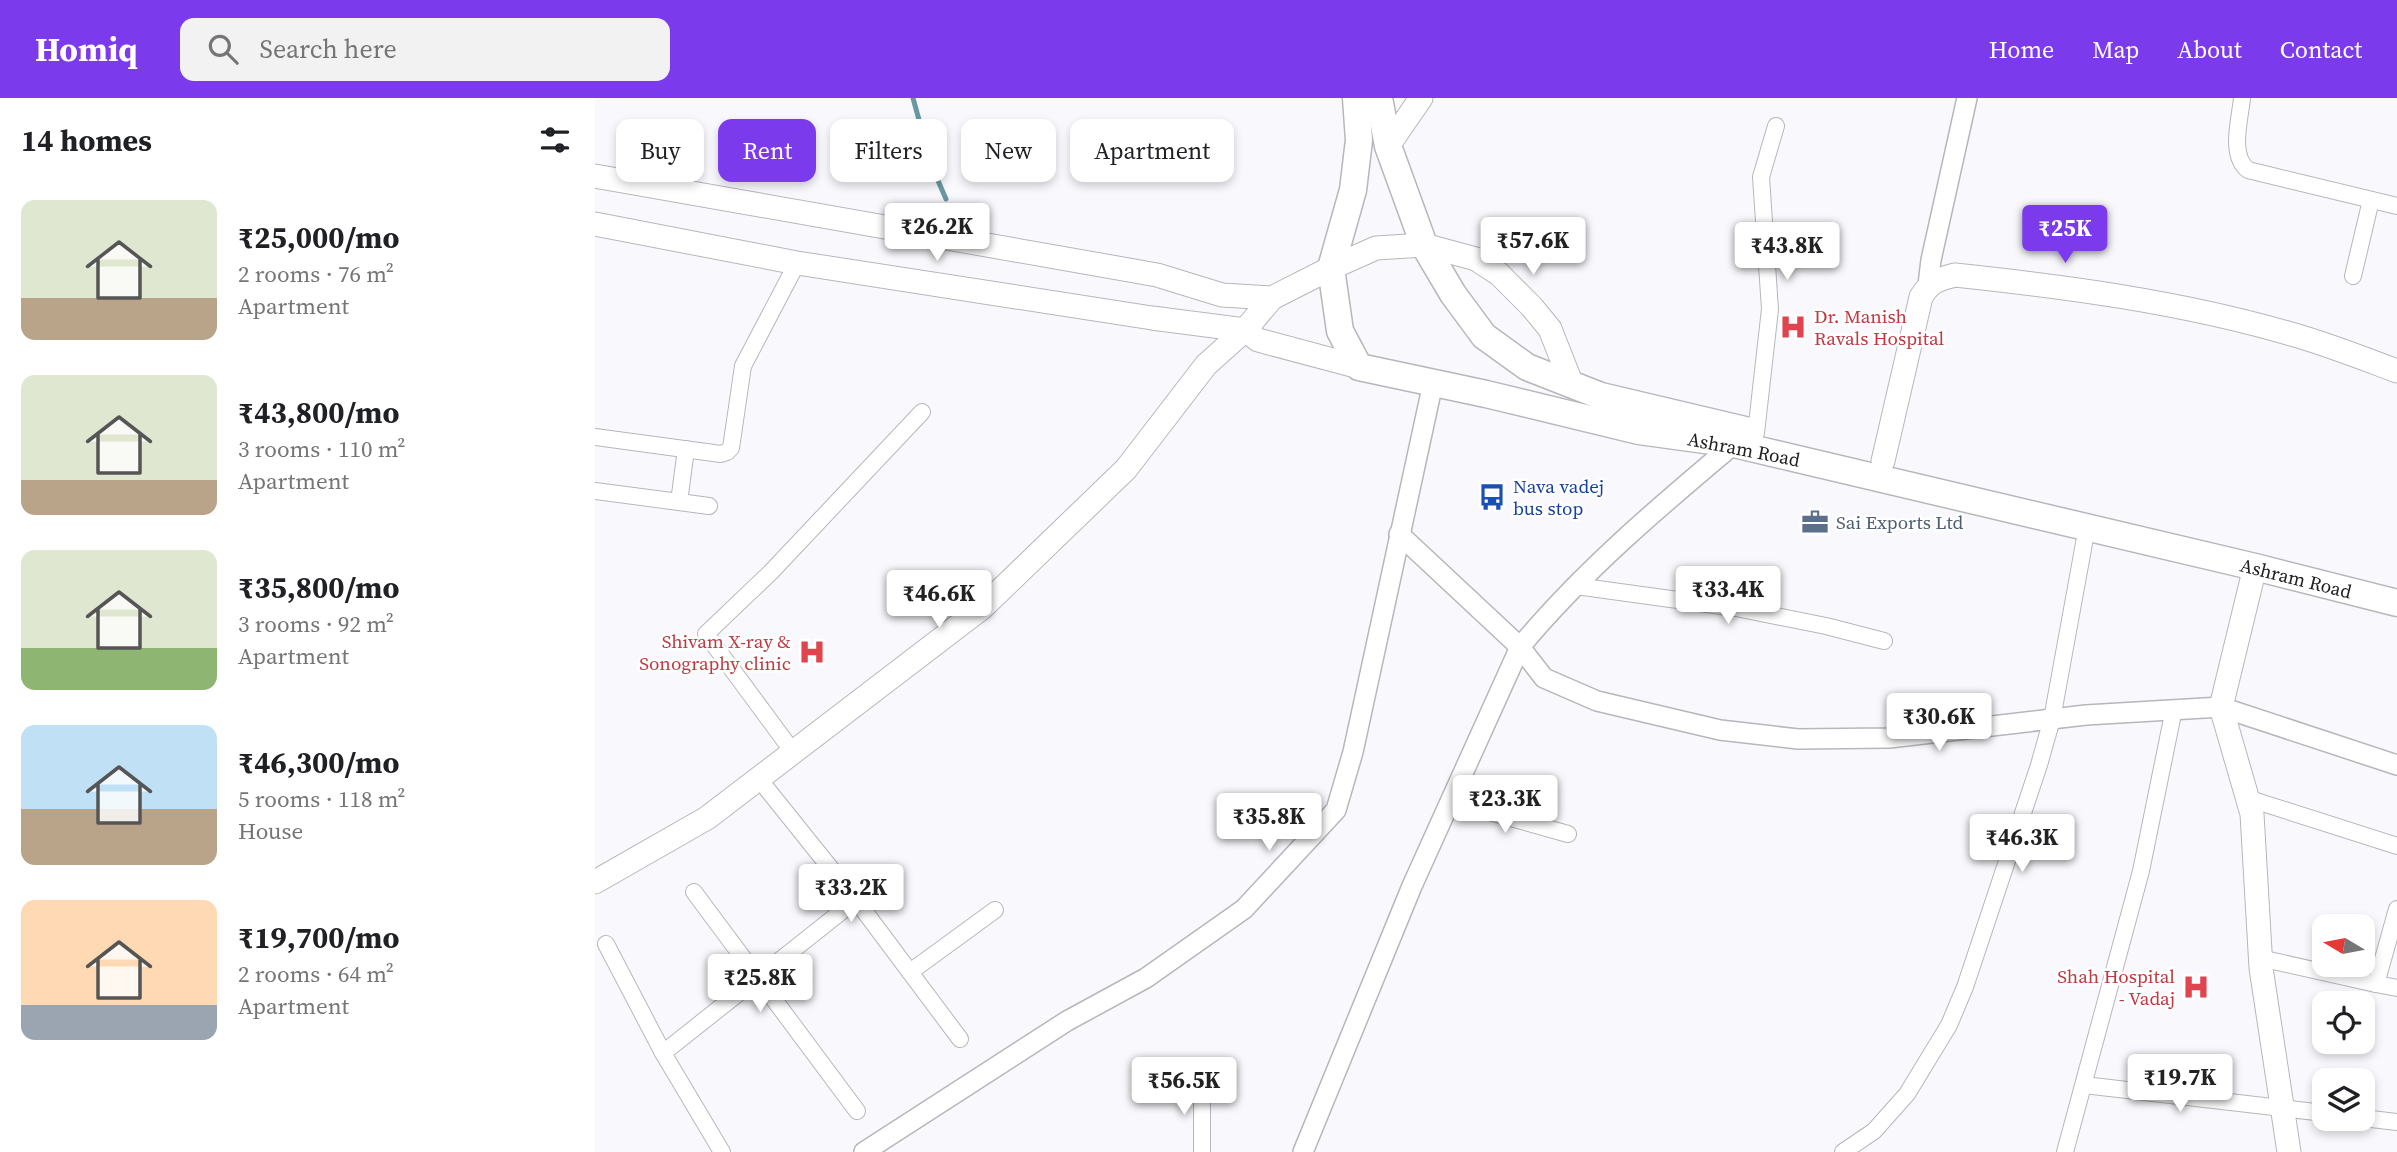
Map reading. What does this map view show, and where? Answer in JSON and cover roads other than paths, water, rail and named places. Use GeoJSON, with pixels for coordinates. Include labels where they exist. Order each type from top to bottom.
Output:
{"type":"FeatureCollection","features":[{"type":"Feature","properties":{"kind":"main road"},"geometry":{"type":"LineString","coordinates":[[1388,146],[1421,98]]}},
{"type":"Feature","properties":{"kind":"main road","name":"Ashram Road"},"geometry":{"type":"LineString","coordinates":[[1374,99],[1388,146],[1425,245],[1453,294],[1484,336],[1527,368],[1601,396],[1745,438],[2087,527],[2397,603]]}},
{"type":"Feature","properties":{"kind":"main road","name":"Ashram Road"},"geometry":{"type":"LineString","coordinates":[[1374,99],[1359,140],[1353,190],[1331,268],[1340,331],[1359,366],[1639,431],[1745,438],[1883,461],[2397,586]]}},
{"type":"Feature","properties":{"kind":"main road"},"geometry":{"type":"LineString","coordinates":[[595,176],[786,212],[1157,275],[1222,295],[1272,299],[1376,248],[1425,245],[1476,259],[1499,274],[1550,329],[1572,385]]}},
{"type":"Feature","properties":{"kind":"main road"},"geometry":{"type":"LineString","coordinates":[[595,224],[797,263],[1252,335],[1359,366]]}},
{"type":"Feature","properties":{"kind":"main road"},"geometry":{"type":"LineString","coordinates":[[1883,461],[1921,297],[1929,285],[1939,278],[1955,275],[2057,286],[2170,305],[2293,334],[2397,371]]}},
{"type":"Feature","properties":{"kind":"main road"},"geometry":{"type":"LineString","coordinates":[[595,897],[714,829],[992,617],[1135,478],[1217,373],[1252,335],[1272,299]]}},
{"type":"Feature","properties":{"kind":"main road"},"geometry":{"type":"LineString","coordinates":[[595,882],[707,818],[983,607],[1126,469],[1206,365],[1252,335]]}},
{"type":"Feature","properties":{"kind":"main road"},"geometry":{"type":"LineString","coordinates":[[2255,567],[2221,707],[2252,814],[2260,958],[2289,1152]]}},
{"type":"Feature","properties":{"kind":"street"},"geometry":{"type":"LineString","coordinates":[[1929,285],[1931,260],[1967,98]]}},
{"type":"Feature","properties":{"kind":"street"},"geometry":{"type":"LineString","coordinates":[[2242,98],[2237,155],[2248,170],[2397,206]]}},
{"type":"Feature","properties":{"kind":"street"},"geometry":{"type":"LineString","coordinates":[[1303,1152],[1361,1005],[1520,647],[1548,614],[1655,510],[1745,438],[1770,309],[1761,177],[1776,126]]}},
{"type":"Feature","properties":{"kind":"street"},"geometry":{"type":"LineString","coordinates":[[2354,276],[2371,200]]}},
{"type":"Feature","properties":{"kind":"street"},"geometry":{"type":"LineString","coordinates":[[595,437],[721,454],[727,452],[731,448],[743,366],[797,263]]}},
{"type":"Feature","properties":{"kind":"street"},"geometry":{"type":"LineString","coordinates":[[864,1152],[1067,1021],[1146,978],[1244,909],[1336,810],[1353,752],[1433,383]]}},
{"type":"Feature","properties":{"kind":"street"},"geometry":{"type":"LineString","coordinates":[[793,752],[706,634],[771,572],[922,412]]}},
{"type":"Feature","properties":{"kind":"street"},"geometry":{"type":"LineString","coordinates":[[679,502],[686,449]]}},
{"type":"Feature","properties":{"kind":"street"},"geometry":{"type":"LineString","coordinates":[[595,491],[709,506]]}},
{"type":"Feature","properties":{"kind":"street"},"geometry":{"type":"LineString","coordinates":[[1843,1152],[1874,1131],[1907,1094],[1949,1025],[1965,987],[2052,719],[2087,527]]}},
{"type":"Feature","properties":{"kind":"street"},"geometry":{"type":"LineString","coordinates":[[1399,534],[1520,647],[1544,678],[1597,701],[1720,730],[1798,739],[1889,738],[2052,719],[2221,707],[2397,765]]}},
{"type":"Feature","properties":{"kind":"street"},"geometry":{"type":"LineString","coordinates":[[1576,586],[1736,608],[1884,641]]}},
{"type":"Feature","properties":{"kind":"street"},"geometry":{"type":"LineString","coordinates":[[2065,1152],[2141,871],[2174,709]]}},
{"type":"Feature","properties":{"kind":"street"},"geometry":{"type":"LineString","coordinates":[[767,789],[856,900],[960,1039]]}},
{"type":"Feature","properties":{"kind":"street"},"geometry":{"type":"LineString","coordinates":[[2247,798],[2397,846]]}},
{"type":"Feature","properties":{"kind":"street"},"geometry":{"type":"LineString","coordinates":[[1451,801],[1569,834]]}},
{"type":"Feature","properties":{"kind":"street"},"geometry":{"type":"LineString","coordinates":[[694,892],[756,979],[857,1111]]}},
{"type":"Feature","properties":{"kind":"street"},"geometry":{"type":"LineString","coordinates":[[663,1053],[856,900]]}},
{"type":"Feature","properties":{"kind":"street"},"geometry":{"type":"LineString","coordinates":[[2376,984],[2397,909]]}},
{"type":"Feature","properties":{"kind":"street"},"geometry":{"type":"LineString","coordinates":[[910,972],[995,910]]}},
{"type":"Feature","properties":{"kind":"street"},"geometry":{"type":"LineString","coordinates":[[606,944],[663,1053],[722,1152]]}},
{"type":"Feature","properties":{"kind":"street"},"geometry":{"type":"LineString","coordinates":[[2260,958],[2397,988]]}},
{"type":"Feature","properties":{"kind":"street"},"geometry":{"type":"LineString","coordinates":[[1202,1083],[1202,1152]]}},
{"type":"Feature","properties":{"kind":"street"},"geometry":{"type":"LineString","coordinates":[[2084,1085],[2312,1111]]}},
{"type":"Feature","properties":{"kind":"street"},"geometry":{"type":"LineString","coordinates":[[2375,1119],[2397,1122]]}},
{"type":"Feature","properties":{"kind":"waterway"},"geometry":{"type":"LineString","coordinates":[[913,98],[932,167],[946,199]]}},
{"type":"Feature","properties":{"kind":"place","name":"Dr. Manish Ravals Hospital"},"geometry":{"type":"Point","coordinates":[1793,327]}},
{"type":"Feature","properties":{"kind":"place","name":"Nava vadej bus stop"},"geometry":{"type":"Point","coordinates":[1492,497]}},
{"type":"Feature","properties":{"kind":"place","name":"Sai Exports Ltd"},"geometry":{"type":"Point","coordinates":[1815,522]}},
{"type":"Feature","properties":{"kind":"place","name":"Shivam X-ray & Sonography clinic"},"geometry":{"type":"Point","coordinates":[812,652]}},
{"type":"Feature","properties":{"kind":"place","name":"Shah Hospital - Vadaj"},"geometry":{"type":"Point","coordinates":[2196,987]}}]}
